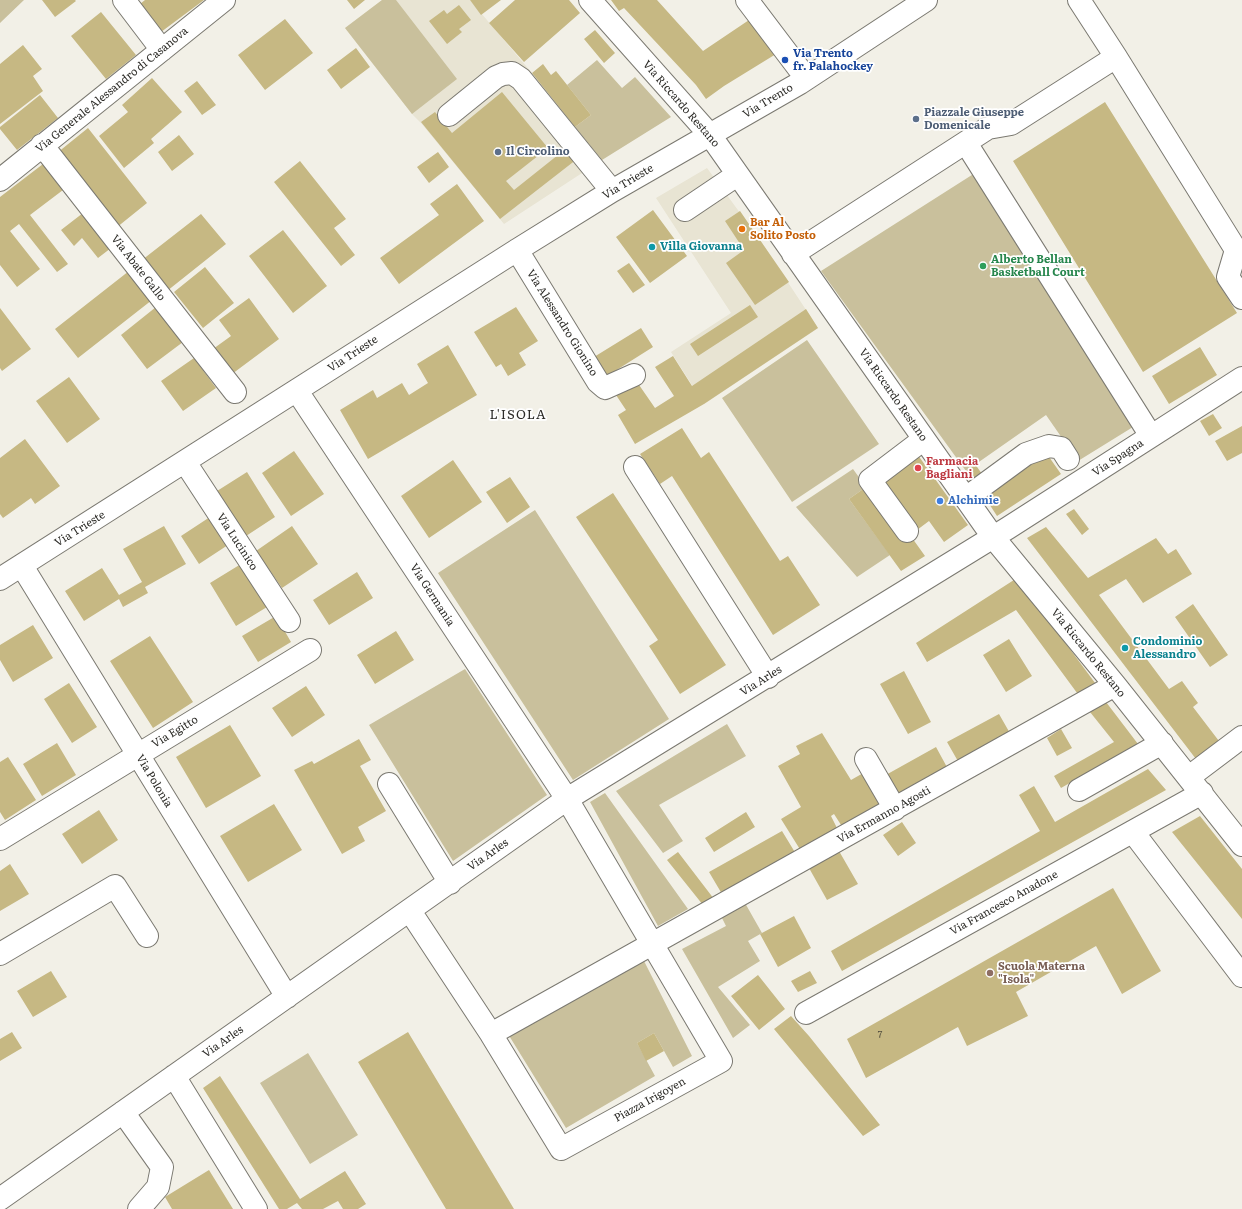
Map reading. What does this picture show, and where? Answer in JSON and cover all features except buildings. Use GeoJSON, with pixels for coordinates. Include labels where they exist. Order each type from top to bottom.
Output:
{"type":"FeatureCollection","features":[{"type":"Feature","properties":{"kind":"street"},"geometry":{"type":"LineString","coordinates":[[124,0],[162,50]]}},
{"type":"Feature","properties":{"kind":"street","name":"Via Generale Alessandro di Casanova"},"geometry":{"type":"LineString","coordinates":[[1,177],[224,0]]}},
{"type":"Feature","properties":{"kind":"street","name":"Via Riccardo Restano"},"geometry":{"type":"LineString","coordinates":[[590,0],[710,135],[737,176],[993,537],[1162,743],[1242,845]]}},
{"type":"Feature","properties":{"kind":"street"},"geometry":{"type":"LineString","coordinates":[[747,0],[806,78]]}},
{"type":"Feature","properties":{"kind":"street","name":"Via Trento"},"geometry":{"type":"LineString","coordinates":[[710,135],[806,78],[926,0]]}},
{"type":"Feature","properties":{"kind":"street"},"geometry":{"type":"LineString","coordinates":[[1079,0],[1116,56],[1236,250],[1228,277],[1242,298]]}},
{"type":"Feature","properties":{"kind":"street"},"geometry":{"type":"LineString","coordinates":[[793,254],[988,128],[1011,124],[1116,56]]}},
{"type":"Feature","properties":{"kind":"street"},"geometry":{"type":"LineString","coordinates":[[449,115],[496,77],[503,74],[512,73],[521,79],[612,191]]}},
{"type":"Feature","properties":{"kind":"street","name":"Via Trieste"},"geometry":{"type":"LineString","coordinates":[[0,579],[517,250],[612,191],[710,135]]}},
{"type":"Feature","properties":{"kind":"street"},"geometry":{"type":"LineString","coordinates":[[966,143],[1151,436]]}},
{"type":"Feature","properties":{"kind":"street","name":"Via Abate Gallo"},"geometry":{"type":"LineString","coordinates":[[42,145],[235,392]]}},
{"type":"Feature","properties":{"kind":"street"},"geometry":{"type":"LineString","coordinates":[[685,210],[737,176]]}},
{"type":"Feature","properties":{"kind":"street","name":"Via Alessandro Gionino"},"geometry":{"type":"LineString","coordinates":[[517,250],[598,382],[605,388],[634,375]]}},
{"type":"Feature","properties":{"kind":"street","name":"Via Spagna"},"geometry":{"type":"LineString","coordinates":[[993,537],[1242,378]]}},
{"type":"Feature","properties":{"kind":"street","name":"Via Germania"},"geometry":{"type":"LineString","coordinates":[[296,391],[567,800]]}},
{"type":"Feature","properties":{"kind":"street"},"geometry":{"type":"LineString","coordinates":[[907,531],[870,480],[924,440]]}},
{"type":"Feature","properties":{"kind":"street"},"geometry":{"type":"LineString","coordinates":[[966,498],[1026,454],[1049,446],[1061,448],[1068,459]]}},
{"type":"Feature","properties":{"kind":"street","name":"Via Lucinico"},"geometry":{"type":"LineString","coordinates":[[185,462],[289,621]]}},
{"type":"Feature","properties":{"kind":"street"},"geometry":{"type":"LineString","coordinates":[[635,467],[768,677]]}},
{"type":"Feature","properties":{"kind":"street","name":"Via Arles"},"geometry":{"type":"LineString","coordinates":[[0,1199],[567,800],[993,537]]}},
{"type":"Feature","properties":{"kind":"street","name":"Via Polonia"},"geometry":{"type":"LineString","coordinates":[[22,566],[287,997]]}},
{"type":"Feature","properties":{"kind":"street","name":"Via Egitto"},"geometry":{"type":"LineString","coordinates":[[0,839],[310,650]]}},
{"type":"Feature","properties":{"kind":"street","name":"Via Ermanno Agosti"},"geometry":{"type":"LineString","coordinates":[[491,1034],[654,945],[1115,685]]}},
{"type":"Feature","properties":{"kind":"street","name":"Via Francesco Anadone"},"geometry":{"type":"LineString","coordinates":[[806,1013],[1133,832],[1195,785],[1242,737]]}},
{"type":"Feature","properties":{"kind":"street"},"geometry":{"type":"LineString","coordinates":[[1079,790],[1162,743]]}},
{"type":"Feature","properties":{"kind":"street"},"geometry":{"type":"LineString","coordinates":[[866,759],[895,809]]}},
{"type":"Feature","properties":{"kind":"street"},"geometry":{"type":"LineString","coordinates":[[389,784],[450,883]]}},
{"type":"Feature","properties":{"kind":"street","name":"Piazza Irigoyen"},"geometry":{"type":"LineString","coordinates":[[410,911],[491,1034],[561,1149],[721,1061],[654,945],[567,800]]}},
{"type":"Feature","properties":{"kind":"street"},"geometry":{"type":"LineString","coordinates":[[1133,832],[1242,976]]}},
{"type":"Feature","properties":{"kind":"street"},"geometry":{"type":"LineString","coordinates":[[0,954],[115,886],[147,936]]}},
{"type":"Feature","properties":{"kind":"street"},"geometry":{"type":"LineString","coordinates":[[174,1076],[256,1209]]}},
{"type":"Feature","properties":{"kind":"street"},"geometry":{"type":"LineString","coordinates":[[123,1112],[162,1167],[158,1187],[139,1209]]}},
{"type":"Feature","properties":{"kind":"shaded area"},"geometry":{"type":"Polygon","coordinates":[[[0,0],[24,0],[0,23],[0,0]]]}},
{"type":"Feature","properties":{"kind":"shaded area"},"geometry":{"type":"Polygon","coordinates":[[[382,0],[470,0],[532,73],[602,160],[504,224],[412,114],[345,28],[382,0]]]}},
{"type":"Feature","properties":{"kind":"shaded area"},"geometry":{"type":"Polygon","coordinates":[[[382,0],[396,0],[457,79],[412,114],[345,28],[382,0]]]}},
{"type":"Feature","properties":{"kind":"shaded area"},"geometry":{"type":"Polygon","coordinates":[[[597,60],[622,88],[635,77],[671,117],[602,160],[575,127],[591,115],[567,85],[597,60]]]}},
{"type":"Feature","properties":{"kind":"shaded area"},"geometry":{"type":"Polygon","coordinates":[[[707,168],[760,240],[818,328],[704,404],[671,352],[731,313],[656,198],[707,168]]]}},
{"type":"Feature","properties":{"kind":"shaded area"},"geometry":{"type":"Polygon","coordinates":[[[975,173],[1133,427],[1078,461],[1046,415],[966,471],[821,271],[975,173]]]}},
{"type":"Feature","properties":{"kind":"shaded area"},"geometry":{"type":"Polygon","coordinates":[[[807,340],[879,444],[792,502],[722,398],[807,340]]]}},
{"type":"Feature","properties":{"kind":"shaded area"},"geometry":{"type":"Polygon","coordinates":[[[853,469],[866,487],[849,499],[890,555],[857,577],[796,507],[853,469]]]}},
{"type":"Feature","properties":{"kind":"shaded area"},"geometry":{"type":"Polygon","coordinates":[[[535,510],[669,719],[573,780],[438,573],[535,510]]]}},
{"type":"Feature","properties":{"kind":"shaded area"},"geometry":{"type":"Polygon","coordinates":[[[465,669],[547,795],[453,861],[369,725],[465,669]]]}},
{"type":"Feature","properties":{"kind":"shaded area"},"geometry":{"type":"Polygon","coordinates":[[[727,724],[746,756],[659,805],[683,841],[663,853],[616,791],[727,724]]]}},
{"type":"Feature","properties":{"kind":"shaded area"},"geometry":{"type":"Polygon","coordinates":[[[605,793],[688,909],[658,926],[590,802],[605,793]]]}},
{"type":"Feature","properties":{"kind":"shaded area"},"geometry":{"type":"Polygon","coordinates":[[[745,903],[762,933],[748,941],[760,961],[718,987],[750,1025],[733,1038],[682,949],[726,926],[721,916],[745,903]]]}},
{"type":"Feature","properties":{"kind":"shaded area"},"geometry":{"type":"Polygon","coordinates":[[[643,959],[692,1056],[673,1067],[654,1033],[637,1043],[655,1076],[566,1128],[508,1034],[643,959]]]}},
{"type":"Feature","properties":{"kind":"shaded area"},"geometry":{"type":"Polygon","coordinates":[[[308,1053],[358,1135],[310,1164],[260,1083],[308,1053]]]}},
{"type":"Feature","properties":{"kind":"place","name":"Via Trento fr. Palahockey"},"geometry":{"type":"Point","coordinates":[785,60]}},
{"type":"Feature","properties":{"kind":"place","name":"Piazzale Giuseppe Domenicale"},"geometry":{"type":"Point","coordinates":[916,119]}},
{"type":"Feature","properties":{"kind":"place","name":"Il Circolino"},"geometry":{"type":"Point","coordinates":[498,152]}},
{"type":"Feature","properties":{"kind":"place","name":"Bar Al Solito Posto"},"geometry":{"type":"Point","coordinates":[742,229]}},
{"type":"Feature","properties":{"kind":"place","name":"Villa Giovanna"},"geometry":{"type":"Point","coordinates":[652,247]}},
{"type":"Feature","properties":{"kind":"place","name":"Alberto Bellan Basketball Court"},"geometry":{"type":"Point","coordinates":[983,266]}},
{"type":"Feature","properties":{"kind":"place","name":"Farmacia Bagliani"},"geometry":{"type":"Point","coordinates":[918,468]}},
{"type":"Feature","properties":{"kind":"place","name":"Alchimie"},"geometry":{"type":"Point","coordinates":[940,501]}},
{"type":"Feature","properties":{"kind":"place","name":"Condominio Alessandro"},"geometry":{"type":"Point","coordinates":[1125,648]}},
{"type":"Feature","properties":{"kind":"place","name":"Scuola Materna \"Isola\""},"geometry":{"type":"Point","coordinates":[990,973]}},
{"type":"Feature","properties":{"kind":"district","name":"L'ISOLA"},"geometry":{"type":"Point","coordinates":[518,415]}}]}
